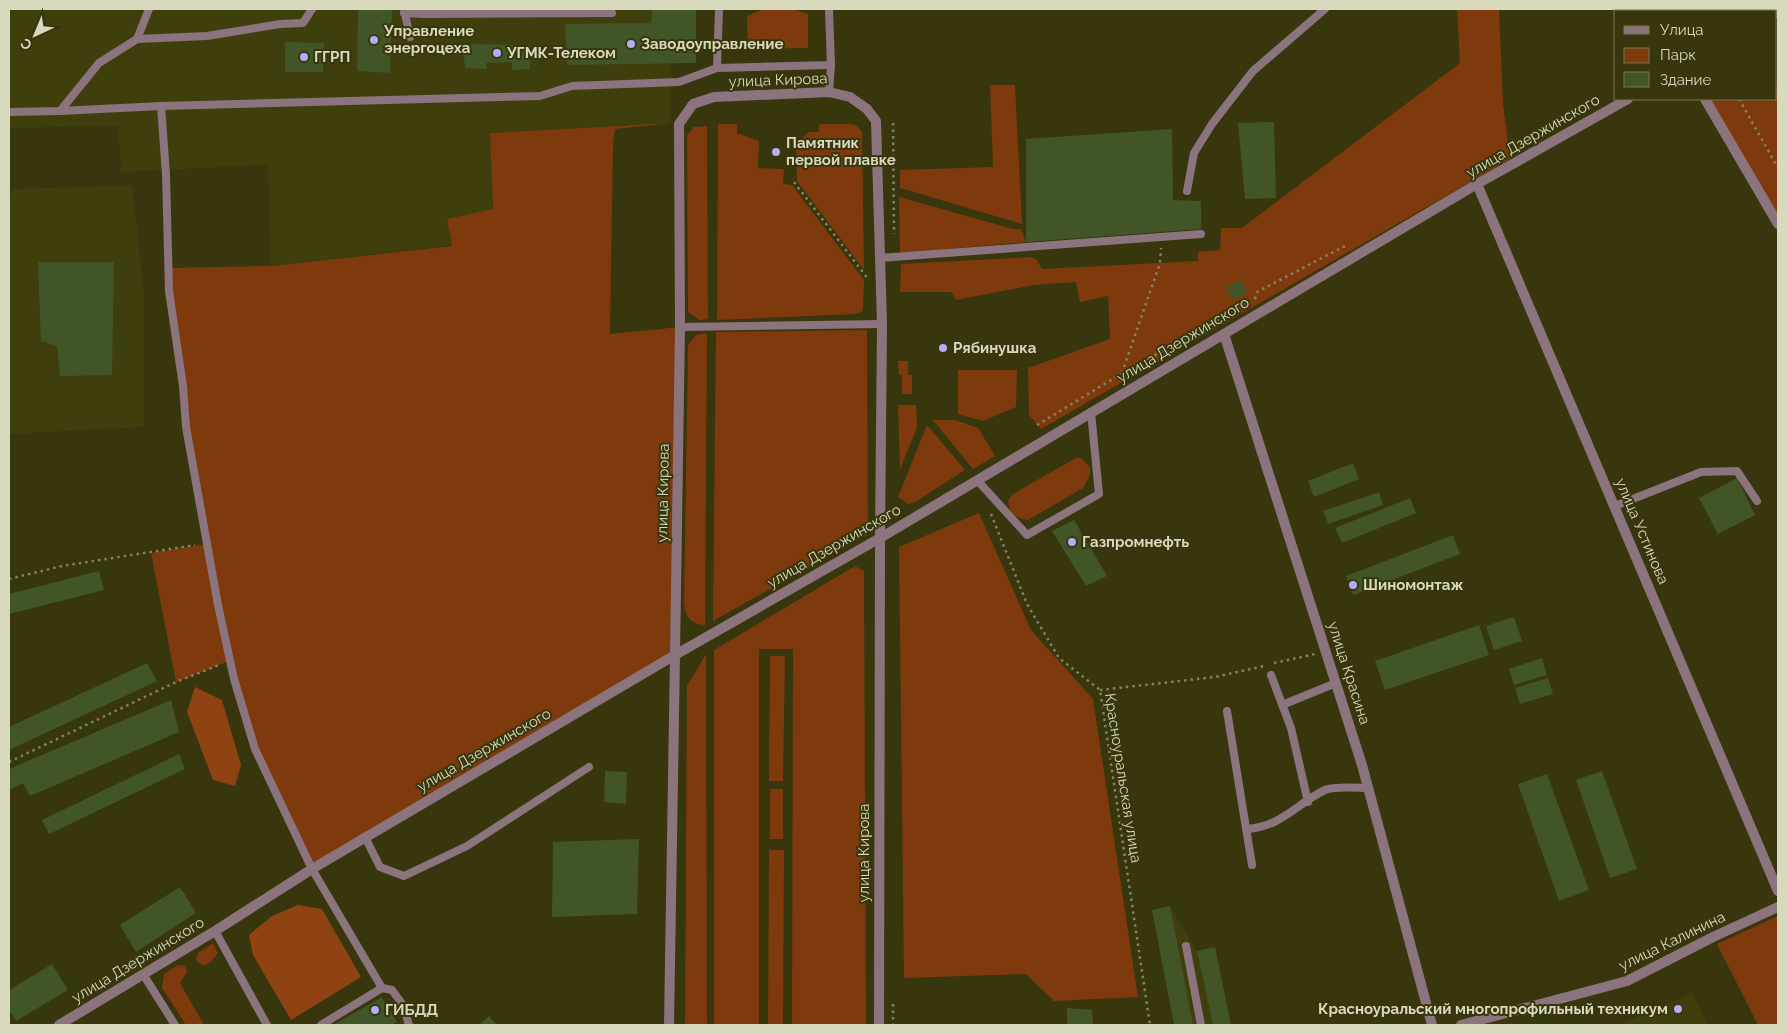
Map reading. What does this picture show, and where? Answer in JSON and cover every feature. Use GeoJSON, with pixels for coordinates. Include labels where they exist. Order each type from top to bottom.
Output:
{"type":"FeatureCollection","features":[{"type":"Feature","properties":{"kind":"street","name":"улица Кирова"},"geometry":{"type":"LineString","coordinates":[[670,1025],[680,327],[679,124],[693,104],[714,97],[829,92],[850,97],[867,109],[876,121],[882,324],[879,1025]]}},
{"type":"Feature","properties":{"kind":"street","name":"улица Дзержинского"},"geometry":{"type":"LineString","coordinates":[[59,1025],[215,931],[312,868],[675,655],[880,538],[1477,184],[1626,100]]}},
{"type":"Feature","properties":{"kind":"street"},"geometry":{"type":"LineString","coordinates":[[1706,100],[1778,224]]}},
{"type":"Feature","properties":{"kind":"street","name":"улица Устинова"},"geometry":{"type":"LineString","coordinates":[[1477,184],[1778,891]]}},
{"type":"Feature","properties":{"kind":"street","name":"улица Красина"},"geometry":{"type":"LineString","coordinates":[[1224,334],[1368,788],[1432,1025]]}},
{"type":"Feature","properties":{"kind":"street","name":"улица Калинина"},"geometry":{"type":"LineString","coordinates":[[1461,1025],[1627,981],[1713,937],[1778,907]]}},
{"type":"Feature","properties":{"kind":"lane"},"geometry":{"type":"LineString","coordinates":[[137,40],[149,9]]}},
{"type":"Feature","properties":{"kind":"lane"},"geometry":{"type":"LineString","coordinates":[[60,112],[99,63],[137,40],[207,36],[280,24],[303,23],[312,9]]}},
{"type":"Feature","properties":{"kind":"lane"},"geometry":{"type":"LineString","coordinates":[[717,68],[719,9]]}},
{"type":"Feature","properties":{"kind":"lane"},"geometry":{"type":"LineString","coordinates":[[829,9],[831,65],[829,92]]}},
{"type":"Feature","properties":{"kind":"lane"},"geometry":{"type":"LineString","coordinates":[[1187,191],[1194,153],[1212,124],[1253,71],[1325,9]]}},
{"type":"Feature","properties":{"kind":"lane"},"geometry":{"type":"LineString","coordinates":[[410,37],[404,11],[424,14],[612,13]]}},
{"type":"Feature","properties":{"kind":"lane"},"geometry":{"type":"LineString","coordinates":[[9,112],[60,112],[161,106],[540,96],[572,86],[679,82],[717,68],[831,65]]}},
{"type":"Feature","properties":{"kind":"lane"},"geometry":{"type":"LineString","coordinates":[[161,106],[166,174],[169,291],[183,386],[186,427],[234,679],[255,749],[312,868],[382,988]]}},
{"type":"Feature","properties":{"kind":"lane"},"geometry":{"type":"LineString","coordinates":[[880,258],[1201,234]]}},
{"type":"Feature","properties":{"kind":"lane"},"geometry":{"type":"LineString","coordinates":[[680,327],[882,324]]}},
{"type":"Feature","properties":{"kind":"lane"},"geometry":{"type":"LineString","coordinates":[[978,480],[1027,535],[1099,494],[1091,412]]}},
{"type":"Feature","properties":{"kind":"lane"},"geometry":{"type":"LineString","coordinates":[[1615,506],[1701,472],[1737,471],[1757,501]]}},
{"type":"Feature","properties":{"kind":"lane"},"geometry":{"type":"LineString","coordinates":[[1271,675],[1291,728],[1308,802]]}},
{"type":"Feature","properties":{"kind":"lane"},"geometry":{"type":"LineString","coordinates":[[1282,705],[1336,683]]}},
{"type":"Feature","properties":{"kind":"lane"},"geometry":{"type":"LineString","coordinates":[[1226,712],[1252,865]]}},
{"type":"Feature","properties":{"kind":"lane"},"geometry":{"type":"LineString","coordinates":[[365,837],[380,867],[404,876],[467,846],[589,767]]}},
{"type":"Feature","properties":{"kind":"lane"},"geometry":{"type":"LineString","coordinates":[[1246,829],[1259,829],[1283,818],[1327,789],[1368,788]]}},
{"type":"Feature","properties":{"kind":"lane"},"geometry":{"type":"LineString","coordinates":[[215,931],[268,1025]]}},
{"type":"Feature","properties":{"kind":"lane"},"geometry":{"type":"LineString","coordinates":[[1186,946],[1201,1025]]}},
{"type":"Feature","properties":{"kind":"lane"},"geometry":{"type":"LineString","coordinates":[[143,974],[175,1025]]}},
{"type":"Feature","properties":{"kind":"lane"},"geometry":{"type":"LineString","coordinates":[[321,1025],[382,988],[392,990],[403,1005],[409,1025]]}},
{"type":"Feature","properties":{"kind":"path"},"geometry":{"type":"LineString","coordinates":[[1740,100],[1778,168]]}},
{"type":"Feature","properties":{"kind":"path"},"geometry":{"type":"LineString","coordinates":[[794,182],[881,296]]}},
{"type":"Feature","properties":{"kind":"path"},"geometry":{"type":"LineString","coordinates":[[1121,374],[1160,263],[1161,237]]}},
{"type":"Feature","properties":{"kind":"path","name":"Красноуральская улица"},"geometry":{"type":"LineString","coordinates":[[988,506],[1027,604],[1059,658],[1100,690],[1150,1025]]}},
{"type":"Feature","properties":{"kind":"path"},"geometry":{"type":"LineString","coordinates":[[9,579],[62,566],[207,544]]}},
{"type":"Feature","properties":{"kind":"path"},"geometry":{"type":"LineString","coordinates":[[1100,690],[1215,677],[1326,651]]}},
{"type":"Feature","properties":{"kind":"path"},"geometry":{"type":"LineString","coordinates":[[9,762],[176,682],[230,660]]}},
{"type":"Feature","properties":{"kind":"shaded area"},"geometry":{"type":"Polygon","coordinates":[[[9,9],[672,9],[671,123],[490,133],[493,209],[447,219],[452,245],[271,266],[268,165],[121,172],[118,126],[9,128],[9,9]]]}},
{"type":"Feature","properties":{"kind":"shaded area"},"geometry":{"type":"Polygon","coordinates":[[[132,185],[144,292],[144,427],[9,434],[9,196],[13,189],[132,185]]]}},
{"type":"Feature","properties":{"kind":"shaded area"},"geometry":{"type":"Polygon","coordinates":[[[195,687],[222,700],[241,765],[235,786],[213,780],[187,712],[195,687]]]}},
{"type":"Feature","properties":{"kind":"shaded area"},"geometry":{"type":"Polygon","coordinates":[[[298,905],[322,909],[361,977],[291,1020],[253,955],[249,935],[272,916],[298,905]]]}},
{"type":"Feature","properties":{"kind":"shaded area"},"geometry":{"type":"Polygon","coordinates":[[[1170,906],[1197,951],[1215,947],[1231,1025],[1174,1025],[1152,910],[1170,906]]]}},
{"type":"Feature","properties":{"kind":"shaded area","name":"Красноуральский многопрофильный техникум"},"geometry":{"type":"Polygon","coordinates":[[[1693,993],[1707,1025],[1618,1025],[1693,993]]]}},
{"type":"Feature","properties":{"kind":"green space"},"geometry":{"type":"Polygon","coordinates":[[[764,9],[793,9],[808,14],[808,48],[748,49],[747,16],[764,9]]]}},
{"type":"Feature","properties":{"kind":"green space"},"geometry":{"type":"Polygon","coordinates":[[[1457,9],[1499,9],[1503,104],[1510,159],[1041,429],[1029,415],[1028,368],[1110,339],[1108,296],[1080,302],[1076,282],[1034,285],[956,300],[951,292],[900,292],[901,264],[1032,257],[1037,260],[1042,269],[1198,261],[1198,252],[1220,250],[1221,228],[1242,228],[1460,63],[1457,9]]]}},
{"type":"Feature","properties":{"kind":"green space"},"geometry":{"type":"Polygon","coordinates":[[[990,85],[1015,85],[1022,224],[900,188],[900,170],[993,167],[990,85]]]}},
{"type":"Feature","properties":{"kind":"green space"},"geometry":{"type":"Polygon","coordinates":[[[1777,86],[1778,224],[1706,100],[1777,100],[1777,86]]]}},
{"type":"Feature","properties":{"kind":"green space"},"geometry":{"type":"Polygon","coordinates":[[[671,123],[615,129],[613,145],[610,334],[680,327],[675,655],[312,869],[255,749],[229,661],[176,682],[151,553],[206,544],[197,493],[168,268],[271,266],[452,246],[447,219],[493,209],[490,133],[671,123]]]}},
{"type":"Feature","properties":{"kind":"green space"},"geometry":{"type":"Polygon","coordinates":[[[718,124],[737,124],[737,133],[759,141],[758,168],[784,169],[783,184],[792,185],[864,280],[863,311],[856,314],[717,320],[718,124]]]}},
{"type":"Feature","properties":{"kind":"green space"},"geometry":{"type":"Polygon","coordinates":[[[819,124],[851,124],[856,125],[862,132],[864,270],[797,181],[796,142],[810,132],[819,132],[819,124]]]}},
{"type":"Feature","properties":{"kind":"green space"},"geometry":{"type":"Polygon","coordinates":[[[707,126],[708,319],[699,320],[688,312],[687,135],[694,127],[707,126]]]}},
{"type":"Feature","properties":{"kind":"green space"},"geometry":{"type":"Polygon","coordinates":[[[899,197],[1013,229],[1021,229],[1026,242],[900,253],[899,197]]]}},
{"type":"Feature","properties":{"kind":"green space"},"geometry":{"type":"Polygon","coordinates":[[[867,330],[868,534],[713,621],[716,332],[867,330]]]}},
{"type":"Feature","properties":{"kind":"green space"},"geometry":{"type":"Polygon","coordinates":[[[707,333],[705,625],[693,622],[688,617],[684,604],[688,345],[696,335],[707,333]]]}},
{"type":"Feature","properties":{"kind":"green space"},"geometry":{"type":"Polygon","coordinates":[[[898,361],[908,361],[908,375],[912,375],[912,394],[902,394],[902,375],[899,375],[898,361]]]}},
{"type":"Feature","properties":{"kind":"green space"},"geometry":{"type":"Polygon","coordinates":[[[958,370],[1017,370],[1016,407],[983,421],[958,414],[958,370]]]}},
{"type":"Feature","properties":{"kind":"green space"},"geometry":{"type":"Polygon","coordinates":[[[898,405],[916,405],[917,428],[900,469],[898,405]]]}},
{"type":"Feature","properties":{"kind":"green space"},"geometry":{"type":"Polygon","coordinates":[[[933,420],[955,420],[978,428],[995,456],[973,469],[933,420]]]}},
{"type":"Feature","properties":{"kind":"green space"},"geometry":{"type":"Polygon","coordinates":[[[927,425],[965,470],[915,502],[908,504],[898,497],[927,425]]]}},
{"type":"Feature","properties":{"kind":"green space"},"geometry":{"type":"Polygon","coordinates":[[[1076,458],[1082,458],[1090,468],[1090,475],[1083,488],[1028,520],[1019,518],[1014,514],[1010,509],[1008,500],[1013,494],[1076,458]]]}},
{"type":"Feature","properties":{"kind":"green space"},"geometry":{"type":"Polygon","coordinates":[[[979,513],[1031,630],[1093,699],[1138,997],[1054,1001],[1026,974],[904,978],[899,547],[979,513]]]}},
{"type":"Feature","properties":{"kind":"green space"},"geometry":{"type":"Polygon","coordinates":[[[855,566],[864,571],[866,1025],[792,1025],[793,649],[759,649],[759,1025],[714,1025],[714,650],[855,566]]]}},
{"type":"Feature","properties":{"kind":"green space"},"geometry":{"type":"Polygon","coordinates":[[[706,654],[707,1025],[685,1025],[687,686],[706,654]]]}},
{"type":"Feature","properties":{"kind":"green space"},"geometry":{"type":"Polygon","coordinates":[[[770,656],[785,656],[783,781],[769,781],[770,656]]]}},
{"type":"Feature","properties":{"kind":"green space"},"geometry":{"type":"Polygon","coordinates":[[[770,789],[783,789],[783,839],[770,839],[770,789]]]}},
{"type":"Feature","properties":{"kind":"green space"},"geometry":{"type":"Polygon","coordinates":[[[769,850],[784,850],[783,1025],[768,1025],[769,850]]]}},
{"type":"Feature","properties":{"kind":"green space"},"geometry":{"type":"Polygon","coordinates":[[[1778,916],[1778,1025],[1758,1025],[1717,944],[1778,916]]]}},
{"type":"Feature","properties":{"kind":"green space"},"geometry":{"type":"Polygon","coordinates":[[[213,943],[218,953],[212,961],[203,966],[196,960],[198,953],[213,943]]]}},
{"type":"Feature","properties":{"kind":"green space"},"geometry":{"type":"Polygon","coordinates":[[[178,965],[185,966],[187,972],[180,983],[204,1025],[186,1025],[162,988],[164,974],[178,965]]]}},
{"type":"Feature","properties":{"kind":"building","name":"Управление энергоцеха"},"geometry":{"type":"Polygon","coordinates":[[[358,9],[392,9],[390,73],[357,71],[358,9]]]}},
{"type":"Feature","properties":{"kind":"building","name":"Заводоуправление"},"geometry":{"type":"Polygon","coordinates":[[[652,9],[696,9],[696,63],[567,65],[565,24],[651,23],[652,9]]]}},
{"type":"Feature","properties":{"kind":"building","name":"ГГРП"},"geometry":{"type":"Polygon","coordinates":[[[285,42],[324,43],[323,72],[285,72],[285,42]]]}},
{"type":"Feature","properties":{"kind":"building","name":"УГМК-Телеком"},"geometry":{"type":"Polygon","coordinates":[[[463,44],[530,45],[530,69],[512,70],[512,62],[486,63],[486,69],[465,68],[463,44]]]}},
{"type":"Feature","properties":{"kind":"building"},"geometry":{"type":"Polygon","coordinates":[[[1274,122],[1276,198],[1245,199],[1238,123],[1274,122]]]}},
{"type":"Feature","properties":{"kind":"building"},"geometry":{"type":"Polygon","coordinates":[[[1172,129],[1173,200],[1201,201],[1201,229],[1026,242],[1026,139],[1172,129]]]}},
{"type":"Feature","properties":{"kind":"building"},"geometry":{"type":"Polygon","coordinates":[[[38,262],[114,262],[112,375],[60,376],[57,346],[41,341],[38,262]]]}},
{"type":"Feature","properties":{"kind":"building"},"geometry":{"type":"Polygon","coordinates":[[[1241,280],[1247,293],[1232,300],[1226,287],[1241,280]]]}},
{"type":"Feature","properties":{"kind":"building"},"geometry":{"type":"Polygon","coordinates":[[[1353,463],[1359,479],[1314,497],[1308,481],[1353,463]]]}},
{"type":"Feature","properties":{"kind":"building"},"geometry":{"type":"Polygon","coordinates":[[[1737,478],[1755,515],[1718,534],[1699,498],[1737,478]]]}},
{"type":"Feature","properties":{"kind":"building"},"geometry":{"type":"Polygon","coordinates":[[[1379,492],[1383,505],[1328,524],[1323,511],[1379,492]]]}},
{"type":"Feature","properties":{"kind":"building"},"geometry":{"type":"Polygon","coordinates":[[[1410,498],[1416,513],[1342,543],[1335,528],[1410,498]]]}},
{"type":"Feature","properties":{"kind":"building"},"geometry":{"type":"Polygon","coordinates":[[[1074,520],[1107,576],[1086,586],[1052,531],[1074,520]]]}},
{"type":"Feature","properties":{"kind":"building"},"geometry":{"type":"Polygon","coordinates":[[[1453,535],[1460,554],[1353,595],[1346,576],[1453,535]]]}},
{"type":"Feature","properties":{"kind":"building"},"geometry":{"type":"Polygon","coordinates":[[[99,571],[104,590],[9,614],[9,594],[99,571]]]}},
{"type":"Feature","properties":{"kind":"building"},"geometry":{"type":"Polygon","coordinates":[[[1514,617],[1522,641],[1494,650],[1486,626],[1514,617]]]}},
{"type":"Feature","properties":{"kind":"building"},"geometry":{"type":"Polygon","coordinates":[[[1479,625],[1489,655],[1385,690],[1375,661],[1479,625]]]}},
{"type":"Feature","properties":{"kind":"building"},"geometry":{"type":"Polygon","coordinates":[[[1542,658],[1547,675],[1514,685],[1509,669],[1542,658]]]}},
{"type":"Feature","properties":{"kind":"building"},"geometry":{"type":"Polygon","coordinates":[[[147,663],[157,681],[9,750],[9,727],[147,663]]]}},
{"type":"Feature","properties":{"kind":"building"},"geometry":{"type":"Polygon","coordinates":[[[1548,678],[1553,694],[1520,704],[1515,688],[1548,678]]]}},
{"type":"Feature","properties":{"kind":"building"},"geometry":{"type":"Polygon","coordinates":[[[171,700],[179,732],[30,796],[23,783],[9,790],[9,769],[171,700]]]}},
{"type":"Feature","properties":{"kind":"building"},"geometry":{"type":"Polygon","coordinates":[[[179,754],[185,769],[49,834],[42,820],[179,754]]]}},
{"type":"Feature","properties":{"kind":"building"},"geometry":{"type":"Polygon","coordinates":[[[605,771],[627,772],[626,804],[604,802],[605,771]]]}},
{"type":"Feature","properties":{"kind":"building"},"geometry":{"type":"Polygon","coordinates":[[[1602,771],[1637,869],[1610,878],[1576,780],[1602,771]]]}},
{"type":"Feature","properties":{"kind":"building"},"geometry":{"type":"Polygon","coordinates":[[[1547,774],[1589,890],[1559,901],[1518,784],[1547,774]]]}},
{"type":"Feature","properties":{"kind":"building"},"geometry":{"type":"Polygon","coordinates":[[[639,839],[637,914],[552,917],[553,842],[639,839]]]}},
{"type":"Feature","properties":{"kind":"building"},"geometry":{"type":"Polygon","coordinates":[[[180,887],[196,913],[136,952],[120,925],[180,887]]]}},
{"type":"Feature","properties":{"kind":"building"},"geometry":{"type":"Polygon","coordinates":[[[1170,906],[1193,1025],[1174,1025],[1152,910],[1170,906]]]}},
{"type":"Feature","properties":{"kind":"building"},"geometry":{"type":"Polygon","coordinates":[[[1215,947],[1231,1025],[1213,1025],[1197,951],[1215,947]]]}},
{"type":"Feature","properties":{"kind":"building"},"geometry":{"type":"Polygon","coordinates":[[[52,964],[68,990],[16,1021],[9,1010],[9,990],[52,964]]]}},
{"type":"Feature","properties":{"kind":"building","name":"ГИБДД"},"geometry":{"type":"Polygon","coordinates":[[[382,997],[397,1022],[391,1025],[333,1025],[382,997]]]}},
{"type":"Feature","properties":{"kind":"building"},"geometry":{"type":"Polygon","coordinates":[[[1067,1008],[1092,1010],[1093,1025],[1067,1025],[1067,1008]]]}},
{"type":"Feature","properties":{"kind":"building"},"geometry":{"type":"Polygon","coordinates":[[[489,1016],[497,1025],[479,1025],[489,1016]]]}},
{"type":"Feature","properties":{"kind":"place","name":"Управление энергоцеха"},"geometry":{"type":"Point","coordinates":[374,40]}},
{"type":"Feature","properties":{"kind":"place","name":"Заводоуправление"},"geometry":{"type":"Point","coordinates":[631,44]}},
{"type":"Feature","properties":{"kind":"place","name":"УГМК-Телеком"},"geometry":{"type":"Point","coordinates":[497,53]}},
{"type":"Feature","properties":{"kind":"place","name":"ГГРП"},"geometry":{"type":"Point","coordinates":[304,57]}},
{"type":"Feature","properties":{"kind":"place","name":"Памятник первой плавке"},"geometry":{"type":"Point","coordinates":[776,152]}},
{"type":"Feature","properties":{"kind":"place","name":"Рябинушка"},"geometry":{"type":"Point","coordinates":[943,348]}},
{"type":"Feature","properties":{"kind":"place","name":"Газпромнефть"},"geometry":{"type":"Point","coordinates":[1072,542]}},
{"type":"Feature","properties":{"kind":"place","name":"Шиномонтаж"},"geometry":{"type":"Point","coordinates":[1353,585]}},
{"type":"Feature","properties":{"kind":"place","name":"Красноуральский многопрофильный техникум"},"geometry":{"type":"Point","coordinates":[1678,1009]}},
{"type":"Feature","properties":{"kind":"place","name":"ГИБДД"},"geometry":{"type":"Point","coordinates":[375,1010]}}]}
